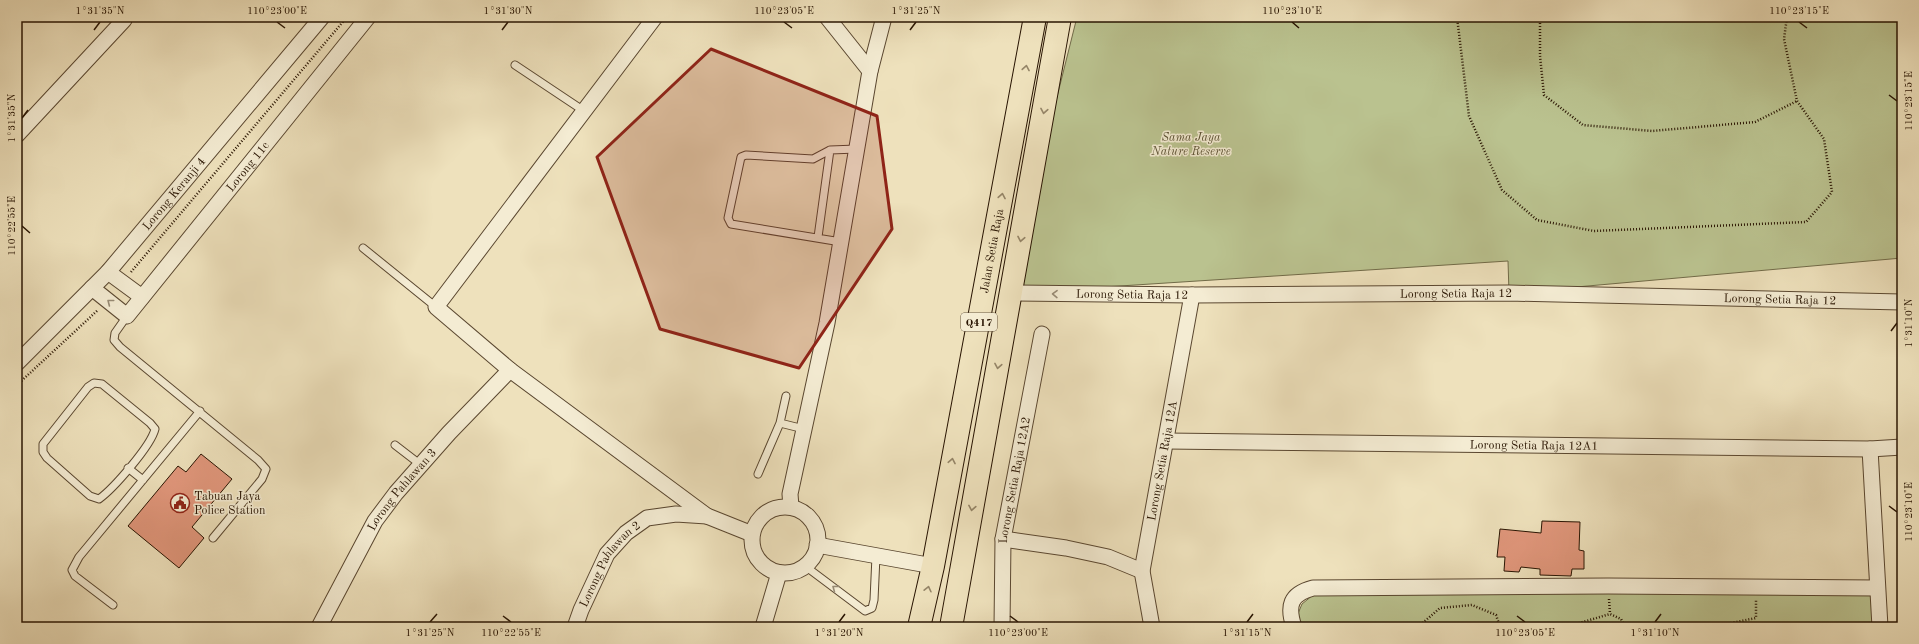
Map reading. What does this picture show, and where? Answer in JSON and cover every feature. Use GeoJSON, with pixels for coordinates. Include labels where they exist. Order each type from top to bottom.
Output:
{"type":"FeatureCollection","features":[{"type":"Feature","properties":{"kind":"highway","name":"Jalan Setia Raja"},"geometry":{"type":"LineString","coordinates":[[919,627],[933,566],[1035,17]]}},
{"type":"Feature","properties":{"kind":"highway","name":"Q417"},"geometry":{"type":"LineString","coordinates":[[951,627],[1060,17]]}},
{"type":"Feature","properties":{"kind":"highway"},"geometry":{"type":"LineString","coordinates":[[961,570],[964,627]]}},
{"type":"Feature","properties":{"kind":"street","name":"Lorong Keranji 4"},"geometry":{"type":"LineString","coordinates":[[17,363],[108,272],[322,17]]}},
{"type":"Feature","properties":{"kind":"street","name":"Lorong 11c"},"geometry":{"type":"LineString","coordinates":[[127,316],[368,17]]}},
{"type":"Feature","properties":{"kind":"street"},"geometry":{"type":"LineString","coordinates":[[656,17],[436,307],[510,370],[707,516],[752,534]]}},
{"type":"Feature","properties":{"kind":"street"},"geometry":{"type":"LineString","coordinates":[[827,17],[870,71]]}},
{"type":"Feature","properties":{"kind":"street"},"geometry":{"type":"LineString","coordinates":[[791,507],[790,494],[827,323],[870,71],[884,17]]}},
{"type":"Feature","properties":{"kind":"street"},"geometry":{"type":"LineString","coordinates":[[17,135],[124,20]]}},
{"type":"Feature","properties":{"kind":"street"},"geometry":{"type":"LineString","coordinates":[[108,272],[142,297]]}},
{"type":"Feature","properties":{"kind":"street"},"geometry":{"type":"LineString","coordinates":[[92,288],[127,316]]}},
{"type":"Feature","properties":{"kind":"street","name":"Lorong Setia Raja 12"},"geometry":{"type":"LineString","coordinates":[[1011,293],[1192,296],[1509,293],[1902,302]]}},
{"type":"Feature","properties":{"kind":"street","name":"Lorong Setia Raja 12A"},"geometry":{"type":"LineString","coordinates":[[1152,627],[1142,571],[1192,296]]}},
{"type":"Feature","properties":{"kind":"street","name":"Lorong Setia Raja 12A2"},"geometry":{"type":"LineString","coordinates":[[1002,627],[1003,539],[1042,334]]}},
{"type":"Feature","properties":{"kind":"street","name":"Lorong Pahlawan 3"},"geometry":{"type":"LineString","coordinates":[[319,627],[375,521],[396,493],[421,465],[510,370]]}},
{"type":"Feature","properties":{"kind":"street","name":"Lorong Setia Raja 12A1"},"geometry":{"type":"LineString","coordinates":[[1166,441],[1870,449],[1902,447]]}},
{"type":"Feature","properties":{"kind":"street"},"geometry":{"type":"LineString","coordinates":[[1870,449],[1880,627]]}},
{"type":"Feature","properties":{"kind":"street"},"geometry":{"type":"LineString","coordinates":[[791,507],[806,515],[816,528],[817,545],[813,556],[805,566],[797,570],[779,573],[763,566],[753,551],[752,534],[760,518],[774,508],[791,507]]}},
{"type":"Feature","properties":{"kind":"street","name":"Lorong Pahlawan 2"},"geometry":{"type":"LineString","coordinates":[[575,627],[581,610],[607,554],[626,533],[647,518],[676,514],[707,516]]}},
{"type":"Feature","properties":{"kind":"street"},"geometry":{"type":"LineString","coordinates":[[1003,539],[1066,548],[1108,557],[1142,571]]}},
{"type":"Feature","properties":{"kind":"street"},"geometry":{"type":"LineString","coordinates":[[817,545],[933,566]]}},
{"type":"Feature","properties":{"kind":"street"},"geometry":{"type":"LineString","coordinates":[[763,627],[779,573]]}},
{"type":"Feature","properties":{"kind":"street"},"geometry":{"type":"LineString","coordinates":[[1294,627],[1289,609],[1292,601],[1304,590],[1313,588],[1608,586],[1877,588]]}},
{"type":"Feature","properties":{"kind":"lane"},"geometry":{"type":"LineString","coordinates":[[515,65],[584,111]]}},
{"type":"Feature","properties":{"kind":"lane"},"geometry":{"type":"LineString","coordinates":[[841,242],[818,237],[731,224],[728,218],[741,157],[746,155],[813,159],[830,150],[857,149]]}},
{"type":"Feature","properties":{"kind":"lane"},"geometry":{"type":"LineString","coordinates":[[818,237],[830,150]]}},
{"type":"Feature","properties":{"kind":"lane"},"geometry":{"type":"LineString","coordinates":[[363,248],[436,307]]}},
{"type":"Feature","properties":{"kind":"lane"},"geometry":{"type":"LineString","coordinates":[[127,316],[115,333],[114,340],[258,460],[266,469],[262,479],[213,538]]}},
{"type":"Feature","properties":{"kind":"lane"},"geometry":{"type":"LineString","coordinates":[[94,383],[102,384],[150,423],[154,429],[153,437],[128,468],[106,494],[99,499],[90,496],[46,458],[43,452],[43,444],[88,387],[94,383]]}},
{"type":"Feature","properties":{"kind":"lane"},"geometry":{"type":"LineString","coordinates":[[758,474],[780,423],[786,396]]}},
{"type":"Feature","properties":{"kind":"lane"},"geometry":{"type":"LineString","coordinates":[[113,605],[75,576],[72,570],[79,557],[200,411]]}},
{"type":"Feature","properties":{"kind":"lane"},"geometry":{"type":"LineString","coordinates":[[780,423],[804,430]]}},
{"type":"Feature","properties":{"kind":"lane"},"geometry":{"type":"LineString","coordinates":[[395,445],[421,465]]}},
{"type":"Feature","properties":{"kind":"lane"},"geometry":{"type":"LineString","coordinates":[[128,468],[143,480]]}},
{"type":"Feature","properties":{"kind":"lane"},"geometry":{"type":"LineString","coordinates":[[805,566],[866,611],[872,608],[874,600],[876,556]]}},
{"type":"Feature","properties":{"kind":"path"},"geometry":{"type":"LineString","coordinates":[[122,282],[347,17]]}},
{"type":"Feature","properties":{"kind":"path"},"geometry":{"type":"LineString","coordinates":[[1457,17],[1469,116],[1502,190],[1537,220],[1594,231],[1806,222],[1832,192],[1824,138],[1797,101],[1784,39],[1787,17]]}},
{"type":"Feature","properties":{"kind":"path"},"geometry":{"type":"LineString","coordinates":[[1540,17],[1540,56],[1544,95],[1583,125],[1652,131],[1755,122],[1797,101]]}},
{"type":"Feature","properties":{"kind":"path"},"geometry":{"type":"LineString","coordinates":[[17,385],[108,300]]}},
{"type":"Feature","properties":{"kind":"path"},"geometry":{"type":"LineString","coordinates":[[1723,627],[1726,624],[1756,618],[1756,588]]}},
{"type":"Feature","properties":{"kind":"path"},"geometry":{"type":"LineString","coordinates":[[1418,627],[1440,608],[1472,605],[1496,615],[1500,627]]}},
{"type":"Feature","properties":{"kind":"path"},"geometry":{"type":"LineString","coordinates":[[1540,627],[1576,624],[1610,614],[1621,619],[1625,627]]}},
{"type":"Feature","properties":{"kind":"highlighted area"},"geometry":{"type":"Polygon","coordinates":[[[711,49],[877,116],[892,229],[799,368],[660,329],[597,157],[711,49]]]}},
{"type":"Feature","properties":{"kind":"green space","name":"Sama Jaya Nature Reserve"},"geometry":{"type":"Polygon","coordinates":[[[1077,17],[1902,17],[1902,258],[1509,293],[1508,261],[1011,293],[1022,237],[1077,17]]]}},
{"type":"Feature","properties":{"kind":"green space"},"geometry":{"type":"Polygon","coordinates":[[[1760,591],[1871,595],[1873,627],[1302,627],[1297,616],[1302,604],[1313,595],[1760,591]]]}},
{"type":"Feature","properties":{"kind":"building","name":"Tabuan Jaya Police Station"},"geometry":{"type":"Polygon","coordinates":[[[201,454],[232,479],[192,527],[204,538],[179,568],[128,526],[178,466],[186,472],[201,454]]]}},
{"type":"Feature","properties":{"kind":"building"},"geometry":{"type":"Polygon","coordinates":[[[1542,521],[1580,522],[1579,550],[1584,551],[1584,569],[1572,569],[1571,576],[1540,575],[1540,569],[1521,567],[1519,572],[1504,571],[1505,557],[1497,557],[1500,529],[1541,533],[1542,521]]]}},
{"type":"Feature","properties":{"kind":"place","name":"Tabuan Jaya Police Station"},"geometry":{"type":"Point","coordinates":[180,503]}}]}
